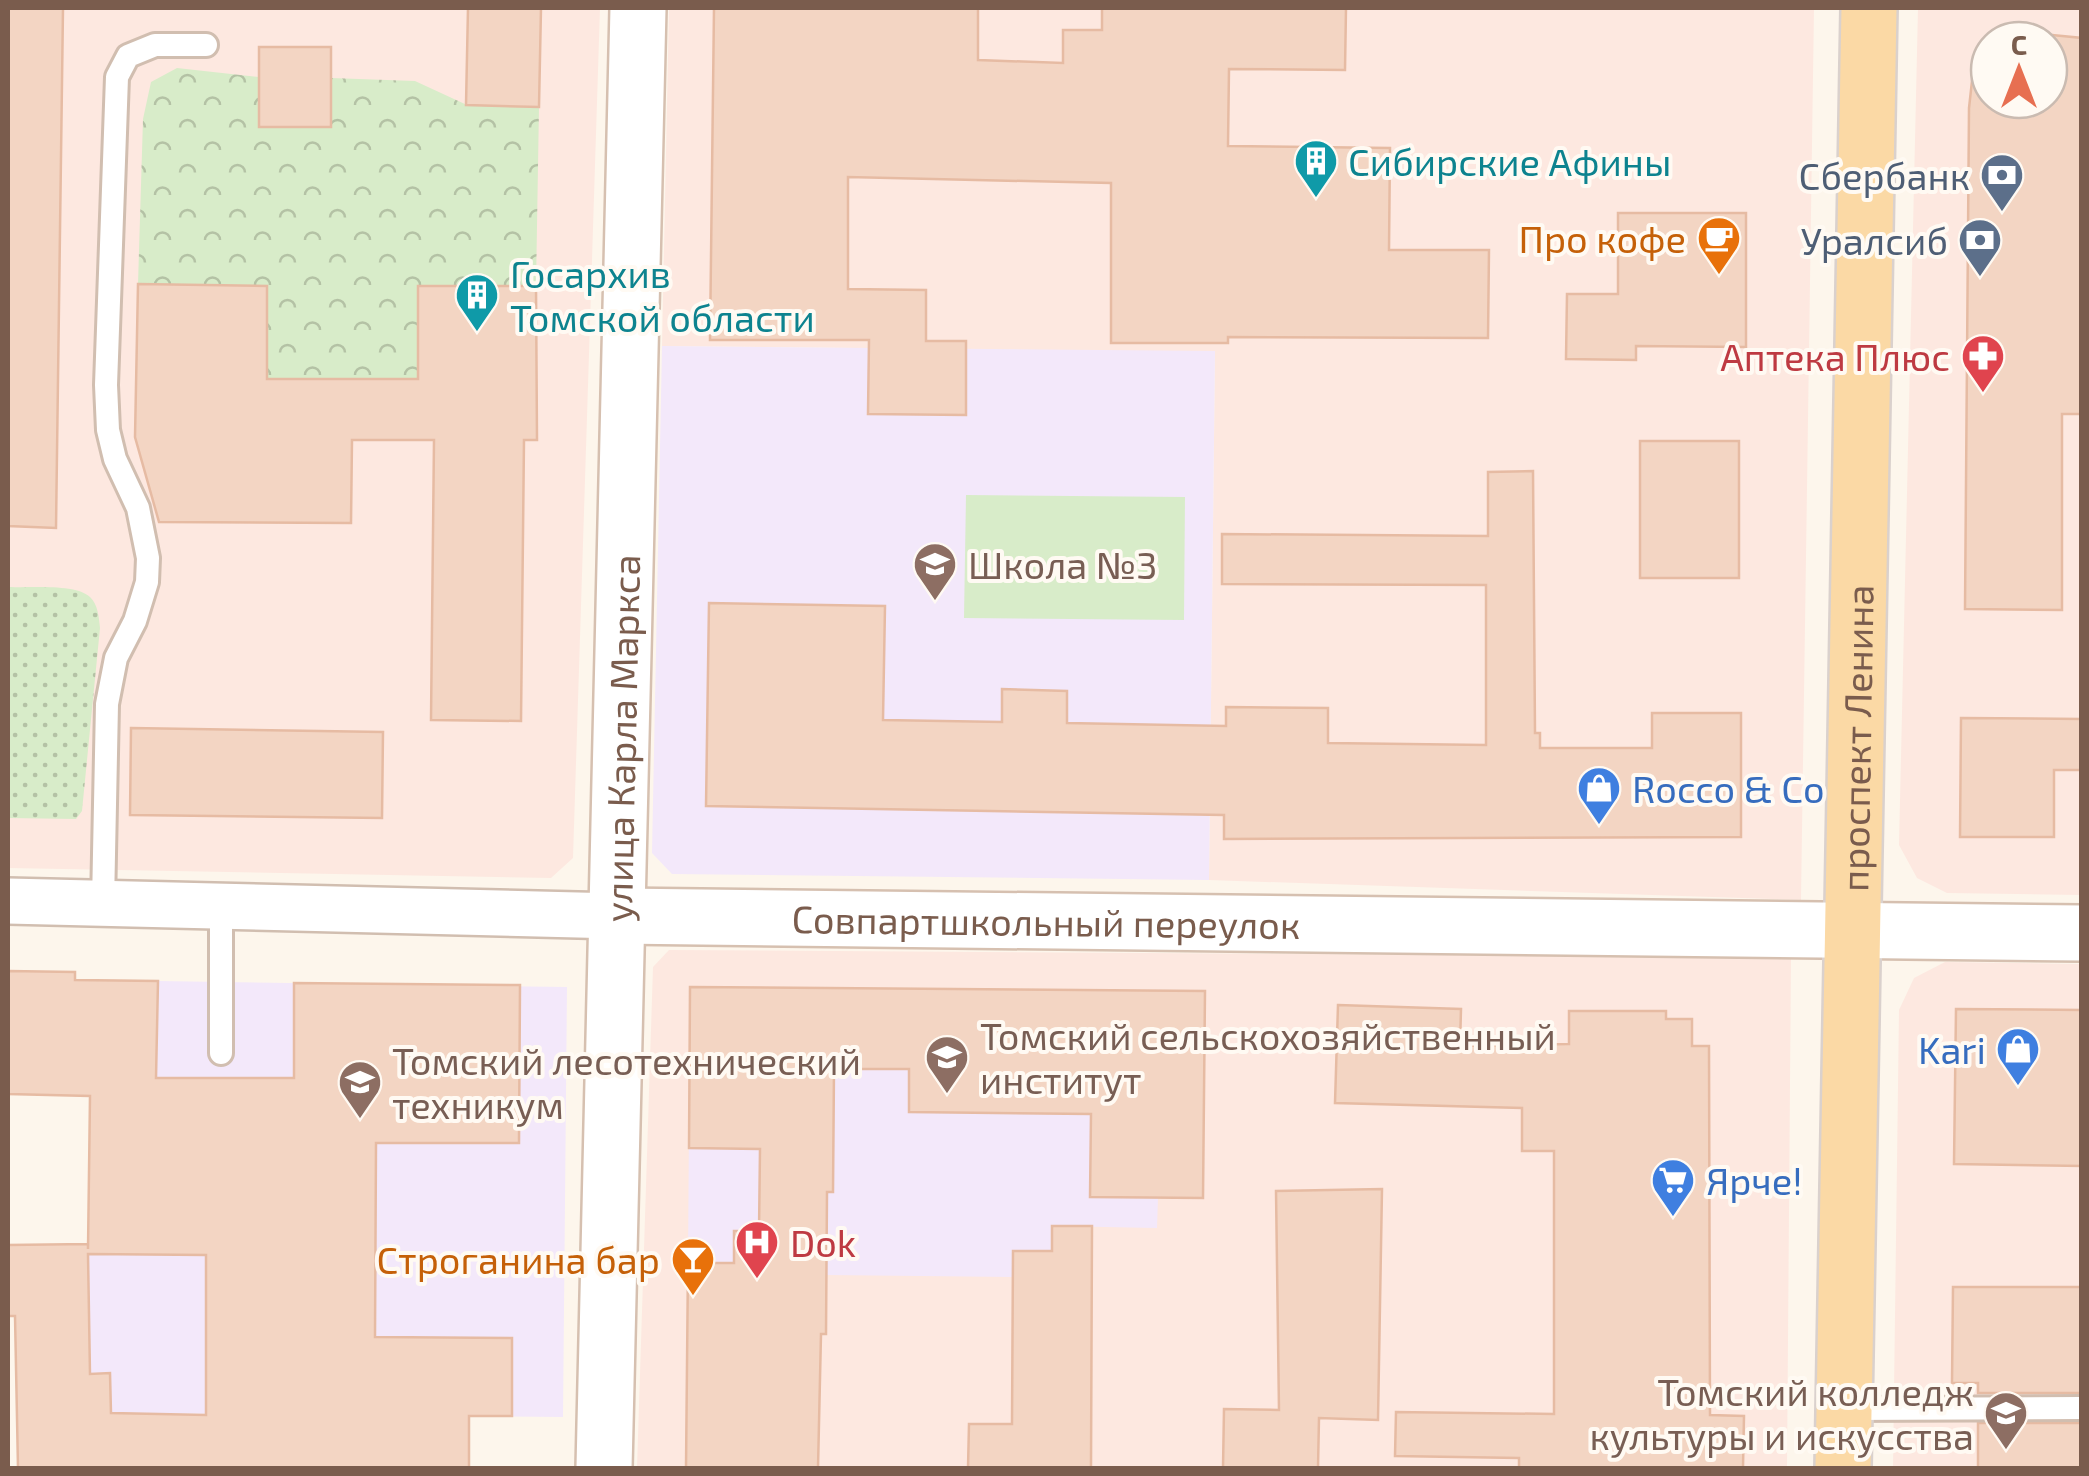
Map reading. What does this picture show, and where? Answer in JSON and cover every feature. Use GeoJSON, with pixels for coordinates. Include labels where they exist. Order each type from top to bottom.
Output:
{"type":"FeatureCollection","features":[{"type":"Feature","properties":{"kind":"main road","name":"проспект Ленина"},"geometry":{"type":"LineString","coordinates":[[1843,1468],[1869,8]]}},
{"type":"Feature","properties":{"kind":"street","name":"улица Карла Маркса"},"geometry":{"type":"LineString","coordinates":[[604,1468],[638,8]]}},
{"type":"Feature","properties":{"kind":"street","name":"Совпартшкольный переулок"},"geometry":{"type":"LineString","coordinates":[[8,902],[618,916],[2082,932]]}},
{"type":"Feature","properties":{"kind":"lane"},"geometry":{"type":"LineString","coordinates":[[102,904],[107,704],[116,658],[135,621],[146,582],[148,558],[138,508],[115,459],[108,430],[106,386],[117,77],[128,56],[155,44],[206,44]]}},
{"type":"Feature","properties":{"kind":"lane"},"geometry":{"type":"LineString","coordinates":[[221,907],[221,1053]]}},
{"type":"Feature","properties":{"kind":"lane"},"geometry":{"type":"LineString","coordinates":[[1844,1410],[2082,1408]]}},
{"type":"Feature","properties":{"kind":"shaded area"},"geometry":{"type":"Polygon","coordinates":[[[8,8],[600,8],[573,858],[551,878],[8,868],[8,8]]]}},
{"type":"Feature","properties":{"kind":"shaded area"},"geometry":{"type":"Polygon","coordinates":[[[669,8],[1814,8],[1801,900],[1209,880],[1215,352],[662,346],[669,8]]]}},
{"type":"Feature","properties":{"kind":"shaded area"},"geometry":{"type":"Polygon","coordinates":[[[1918,8],[2081,8],[2081,895],[1947,893],[1917,878],[1899,845],[1918,8]]]}},
{"type":"Feature","properties":{"kind":"shaded area","name":"Школа №3"},"geometry":{"type":"Polygon","coordinates":[[[662,346],[1215,351],[1209,880],[672,874],[652,853],[662,346]]]}},
{"type":"Feature","properties":{"kind":"shaded area"},"geometry":{"type":"Polygon","coordinates":[[[669,950],[1791,957],[1787,1468],[637,1468],[653,967],[669,950]]]}},
{"type":"Feature","properties":{"kind":"shaded area"},"geometry":{"type":"Polygon","coordinates":[[[1945,962],[2081,964],[2081,1468],[1893,1468],[1899,1010],[1914,978],[1945,962]]]}},
{"type":"Feature","properties":{"kind":"shaded area","name":"Томский лесотехнический техникум"},"geometry":{"type":"Polygon","coordinates":[[[158,981],[567,987],[563,1417],[111,1413],[110,1374],[90,1374],[88,1254],[153,1254],[158,981]]]}},
{"type":"Feature","properties":{"kind":"shaded area","name":"Томский сельскохозяйственный институт"},"geometry":{"type":"Polygon","coordinates":[[[690,987],[1205,991],[1203,1198],[1158,1198],[1157,1228],[1052,1226],[1052,1251],[1013,1251],[1013,1277],[827,1275],[826,1232],[735,1231],[734,1263],[688,1263],[690,987]]]}},
{"type":"Feature","properties":{"kind":"green space"},"geometry":{"type":"Polygon","coordinates":[[[177,68],[259,77],[259,127],[330,127],[331,78],[415,81],[467,105],[539,107],[536,286],[418,286],[418,379],[267,379],[267,286],[202,286],[203,440],[352,440],[351,480],[195,478],[182,454],[183,285],[138,284],[143,119],[151,82],[177,68]]]}},
{"type":"Feature","properties":{"kind":"green space"},"geometry":{"type":"Polygon","coordinates":[[[966,495],[1185,497],[1184,620],[964,618],[966,495]]]}},
{"type":"Feature","properties":{"kind":"green space"},"geometry":{"type":"Polygon","coordinates":[[[8,587],[74,590],[90,597],[96,607],[100,628],[82,811],[76,819],[8,818],[8,587]]]}},
{"type":"Feature","properties":{"kind":"building"},"geometry":{"type":"Polygon","coordinates":[[[8,8],[63,8],[56,528],[8,526],[8,8]]]}},
{"type":"Feature","properties":{"kind":"building"},"geometry":{"type":"Polygon","coordinates":[[[468,8],[541,8],[539,107],[466,105],[468,8]]]}},
{"type":"Feature","properties":{"kind":"building"},"geometry":{"type":"Polygon","coordinates":[[[714,8],[978,8],[978,60],[1063,63],[1063,30],[1102,30],[1102,8],[1346,8],[1345,70],[1229,69],[1228,146],[1390,148],[1389,250],[1489,250],[1488,338],[1228,337],[1228,343],[1111,343],[1111,183],[848,177],[848,289],[926,290],[926,341],[966,341],[966,415],[868,414],[869,340],[710,340],[714,8]]]}},
{"type":"Feature","properties":{"kind":"building"},"geometry":{"type":"Polygon","coordinates":[[[2069,37],[2082,38],[2082,414],[2062,414],[2062,610],[1965,609],[1969,108],[1969,120],[2069,120],[2069,37]]]}},
{"type":"Feature","properties":{"kind":"building"},"geometry":{"type":"Polygon","coordinates":[[[259,47],[331,47],[331,127],[259,127],[259,47]]]}},
{"type":"Feature","properties":{"kind":"building"},"geometry":{"type":"Polygon","coordinates":[[[1618,213],[1746,213],[1746,347],[1636,346],[1636,360],[1566,359],[1567,294],[1618,294],[1618,213]]]}},
{"type":"Feature","properties":{"kind":"building"},"geometry":{"type":"Polygon","coordinates":[[[138,284],[267,286],[267,379],[418,379],[418,286],[536,286],[537,440],[524,440],[521,721],[431,720],[434,440],[352,440],[351,523],[159,522],[135,437],[138,284]]]}},
{"type":"Feature","properties":{"kind":"building"},"geometry":{"type":"Polygon","coordinates":[[[1640,441],[1739,441],[1739,578],[1640,578],[1640,441]]]}},
{"type":"Feature","properties":{"kind":"building"},"geometry":{"type":"Polygon","coordinates":[[[1533,471],[1535,733],[1540,733],[1540,748],[1652,748],[1652,713],[1741,713],[1741,837],[1224,839],[1224,815],[706,806],[709,603],[885,606],[883,720],[1002,722],[1002,689],[1067,691],[1067,723],[1226,726],[1226,707],[1328,708],[1328,743],[1486,745],[1486,585],[1222,584],[1222,534],[1488,536],[1488,472],[1533,471]]]}},
{"type":"Feature","properties":{"kind":"building"},"geometry":{"type":"Polygon","coordinates":[[[1961,718],[2082,719],[2082,770],[2054,770],[2054,837],[1960,837],[1961,718]]]}},
{"type":"Feature","properties":{"kind":"building"},"geometry":{"type":"Polygon","coordinates":[[[131,728],[383,732],[382,818],[130,815],[131,728]]]}},
{"type":"Feature","properties":{"kind":"building"},"geometry":{"type":"Polygon","coordinates":[[[8,971],[75,972],[75,980],[158,981],[156,1078],[294,1078],[294,983],[520,985],[519,1143],[376,1143],[375,1337],[512,1338],[512,1416],[469,1416],[469,1468],[18,1468],[15,1316],[8,1316],[8,1245],[88,1244],[88,1249],[90,1096],[8,1094],[8,971]],[[88,1254],[90,1374],[110,1373],[111,1413],[206,1415],[206,1255],[88,1254]]]}},
{"type":"Feature","properties":{"kind":"building","name":"Томский сельскохозяйственный институт"},"geometry":{"type":"Polygon","coordinates":[[[690,987],[1205,991],[1203,1198],[1090,1197],[1091,1114],[909,1112],[909,1069],[834,1069],[833,1192],[827,1192],[826,1334],[821,1334],[818,1468],[686,1468],[688,1263],[734,1263],[734,1231],[759,1231],[760,1149],[689,1148],[690,987]]]}},
{"type":"Feature","properties":{"kind":"building"},"geometry":{"type":"Polygon","coordinates":[[[1338,1005],[1461,1009],[1460,1046],[1569,1044],[1569,1011],[1666,1011],[1666,1019],[1692,1019],[1692,1046],[1709,1046],[1710,1415],[1744,1416],[1743,1468],[1519,1468],[1519,1458],[1395,1456],[1396,1412],[1554,1414],[1554,1151],[1522,1151],[1522,1108],[1335,1103],[1338,1005]]]}},
{"type":"Feature","properties":{"kind":"building","name":"Kari"},"geometry":{"type":"Polygon","coordinates":[[[1956,1009],[2082,1010],[2082,1166],[1954,1164],[1956,1009]]]}},
{"type":"Feature","properties":{"kind":"building"},"geometry":{"type":"Polygon","coordinates":[[[1382,1189],[1378,1420],[1319,1418],[1318,1468],[1223,1468],[1224,1409],[1279,1410],[1276,1191],[1382,1189]]]}},
{"type":"Feature","properties":{"kind":"building"},"geometry":{"type":"Polygon","coordinates":[[[1052,1226],[1092,1226],[1091,1468],[968,1468],[969,1424],[1012,1424],[1013,1251],[1052,1251],[1052,1226]]]}},
{"type":"Feature","properties":{"kind":"building"},"geometry":{"type":"Polygon","coordinates":[[[1953,1287],[2082,1287],[2082,1393],[1978,1393],[1978,1383],[1952,1383],[1953,1287]]]}},
{"type":"Feature","properties":{"kind":"building","name":"Томский колледж культуры и искусства"},"geometry":{"type":"Polygon","coordinates":[[[1978,1423],[2082,1423],[2082,1468],[1978,1468],[1978,1423]]]}},
{"type":"Feature","properties":{"kind":"place","name":"Сибирские Афины"},"geometry":{"type":"Point","coordinates":[1316,199]}},
{"type":"Feature","properties":{"kind":"place","name":"Сбербанк"},"geometry":{"type":"Point","coordinates":[2002,213]}},
{"type":"Feature","properties":{"kind":"place","name":"Про кофе"},"geometry":{"type":"Point","coordinates":[1719,276]}},
{"type":"Feature","properties":{"kind":"place","name":"Уралсиб"},"geometry":{"type":"Point","coordinates":[1980,278]}},
{"type":"Feature","properties":{"kind":"place","name":"Госархив Томской области"},"geometry":{"type":"Point","coordinates":[477,333]}},
{"type":"Feature","properties":{"kind":"place","name":"Аптека Плюс"},"geometry":{"type":"Point","coordinates":[1983,394]}},
{"type":"Feature","properties":{"kind":"place","name":"Школа №3"},"geometry":{"type":"Point","coordinates":[935,602]}},
{"type":"Feature","properties":{"kind":"place","name":"Rocco & Co"},"geometry":{"type":"Point","coordinates":[1599,826]}},
{"type":"Feature","properties":{"kind":"place","name":"Kari"},"geometry":{"type":"Point","coordinates":[2018,1087]}},
{"type":"Feature","properties":{"kind":"place","name":"Томский сельскохозяйственный институт"},"geometry":{"type":"Point","coordinates":[947,1095]}},
{"type":"Feature","properties":{"kind":"place","name":"Томский лесотехнический техникум"},"geometry":{"type":"Point","coordinates":[360,1120]}},
{"type":"Feature","properties":{"kind":"place","name":"Ярче!"},"geometry":{"type":"Point","coordinates":[1673,1218]}},
{"type":"Feature","properties":{"kind":"place","name":"Dok"},"geometry":{"type":"Point","coordinates":[757,1280]}},
{"type":"Feature","properties":{"kind":"place","name":"Строганина бар"},"geometry":{"type":"Point","coordinates":[693,1297]}},
{"type":"Feature","properties":{"kind":"place","name":"Томский колледж культуры и искусства"},"geometry":{"type":"Point","coordinates":[2006,1451]}}]}
